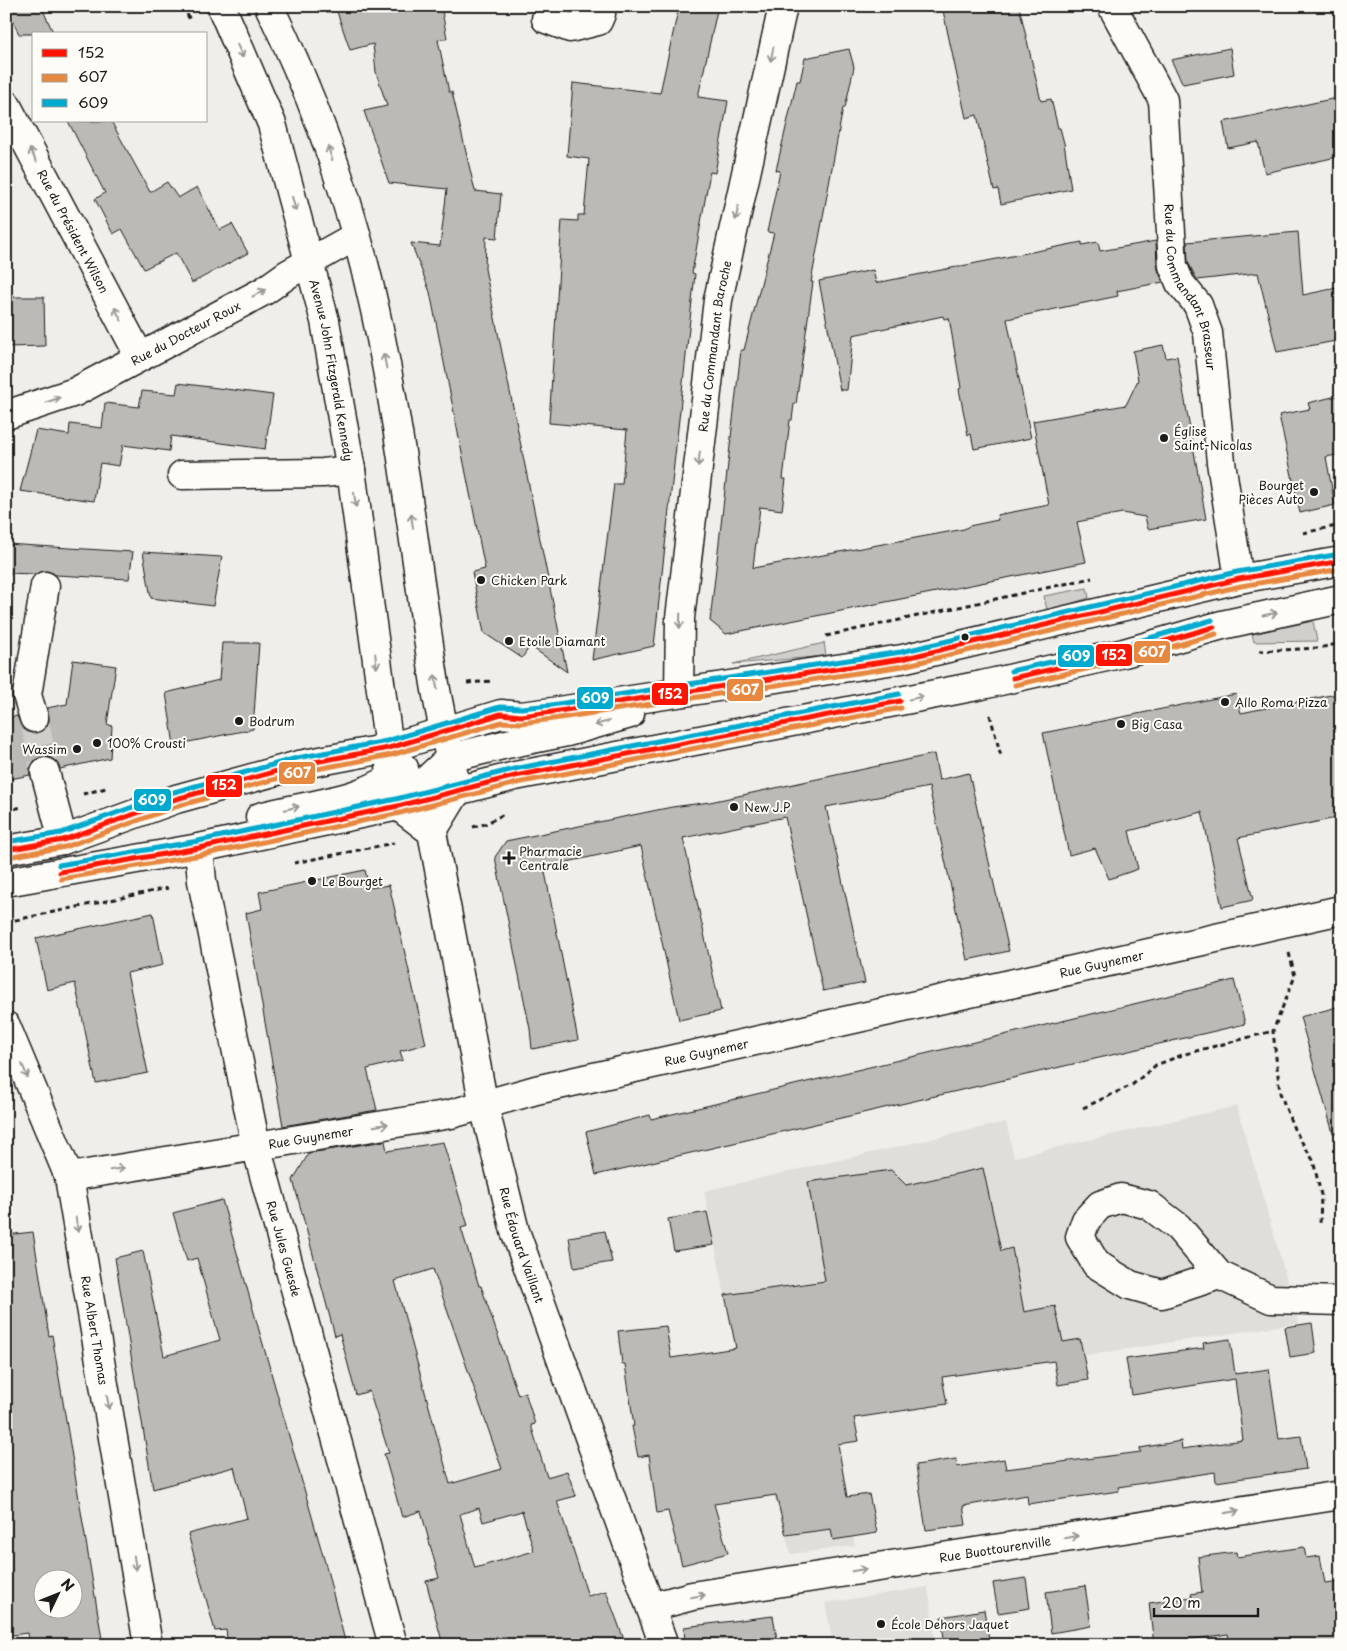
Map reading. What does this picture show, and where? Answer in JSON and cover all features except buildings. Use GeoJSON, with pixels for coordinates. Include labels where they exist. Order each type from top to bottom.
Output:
{"type":"FeatureCollection","features":[{"type":"Feature","properties":{"kind":"street","name":"Avenue John Fitzgerald Kennedy"},"geometry":{"type":"LineString","coordinates":[[221,6],[272,124],[311,262],[325,322],[351,470],[389,748],[391,779],[398,806]]}},
{"type":"Feature","properties":{"kind":"street"},"geometry":{"type":"LineString","coordinates":[[270,6],[295,59],[325,139],[356,236],[375,310],[402,451],[436,684],[457,792],[432,832],[398,806]]}},
{"type":"Feature","properties":{"kind":"street"},"geometry":{"type":"LineString","coordinates":[[546,19],[570,28],[598,22],[602,14],[600,6]]}},
{"type":"Feature","properties":{"kind":"street","name":"Rue du Commandant Baroche"},"geometry":{"type":"LineString","coordinates":[[679,692],[680,618],[718,300],[783,6]]}},
{"type":"Feature","properties":{"kind":"street","name":"Rue du Commandant Brasseur"},"geometry":{"type":"LineString","coordinates":[[1112,6],[1163,100],[1173,266],[1180,283],[1198,305],[1208,333],[1221,462],[1239,579]]}},
{"type":"Feature","properties":{"kind":"street","name":"Rue du Président Wilson"},"geometry":{"type":"LineString","coordinates":[[6,104],[140,357]]}},
{"type":"Feature","properties":{"kind":"street","name":"Rue du Docteur Roux"},"geometry":{"type":"LineString","coordinates":[[6,415],[76,392],[264,291],[288,274],[356,236]]}},
{"type":"Feature","properties":{"kind":"street"},"geometry":{"type":"LineString","coordinates":[[182,475],[323,473],[351,470]]}},
{"type":"Feature","properties":{"kind":"street"},"geometry":{"type":"LineString","coordinates":[[6,850],[63,840],[185,796],[298,766],[389,748],[501,714],[521,716],[902,659],[1239,579],[1341,561]]}},
{"type":"Feature","properties":{"kind":"street"},"geometry":{"type":"LineString","coordinates":[[34,718],[27,694],[45,586]]}},
{"type":"Feature","properties":{"kind":"street"},"geometry":{"type":"LineString","coordinates":[[6,882],[199,848],[398,806],[515,776],[982,685],[1124,654],[1222,625],[1341,599]]}},
{"type":"Feature","properties":{"kind":"street"},"geometry":{"type":"LineString","coordinates":[[398,806],[450,758],[620,718],[679,692]]}},
{"type":"Feature","properties":{"kind":"street"},"geometry":{"type":"LineString","coordinates":[[199,848],[256,818],[362,792],[391,779],[446,730]]}},
{"type":"Feature","properties":{"kind":"street"},"geometry":{"type":"LineString","coordinates":[[45,772],[63,840]]}},
{"type":"Feature","properties":{"kind":"street","name":"Rue Édouard Vaillant"},"geometry":{"type":"LineString","coordinates":[[432,832],[484,1106],[515,1230],[664,1645]]}},
{"type":"Feature","properties":{"kind":"street","name":"Rue Jules Guesde"},"geometry":{"type":"LineString","coordinates":[[199,848],[202,881],[256,1146],[393,1645]]}},
{"type":"Feature","properties":{"kind":"street","name":"Rue Guynemer"},"geometry":{"type":"LineString","coordinates":[[69,1177],[451,1114],[536,1090],[1341,910]]}},
{"type":"Feature","properties":{"kind":"street","name":"Rue Albert Thomas"},"geometry":{"type":"LineString","coordinates":[[6,1026],[69,1177],[148,1645]]}},
{"type":"Feature","properties":{"kind":"street"},"geometry":{"type":"LineString","coordinates":[[1219,1275],[1162,1294],[1130,1284],[1096,1264],[1080,1238],[1086,1220],[1100,1205],[1121,1198],[1149,1205],[1178,1227],[1219,1275],[1271,1299],[1341,1301]]}},
{"type":"Feature","properties":{"kind":"street","name":"Rue Buottourenville"},"geometry":{"type":"LineString","coordinates":[[651,1607],[692,1596],[1341,1495]]}},
{"type":"Feature","properties":{"kind":"path"},"geometry":{"type":"LineString","coordinates":[[1303,533],[1341,525]]}},
{"type":"Feature","properties":{"kind":"path"},"geometry":{"type":"LineString","coordinates":[[824,636],[1092,578]]}},
{"type":"Feature","properties":{"kind":"path"},"geometry":{"type":"LineString","coordinates":[[996,738],[1001,756]]}},
{"type":"Feature","properties":{"kind":"path"},"geometry":{"type":"LineString","coordinates":[[485,824],[508,812]]}},
{"type":"Feature","properties":{"kind":"path"},"geometry":{"type":"LineString","coordinates":[[291,864],[385,845]]}},
{"type":"Feature","properties":{"kind":"path"},"geometry":{"type":"LineString","coordinates":[[6,922],[177,886]]}},
{"type":"Feature","properties":{"kind":"path"},"geometry":{"type":"LineString","coordinates":[[1281,923],[1295,976],[1273,1031],[1280,1094],[1294,1130],[1313,1160],[1321,1195],[1320,1225]]}},
{"type":"Feature","properties":{"kind":"path"},"geometry":{"type":"LineString","coordinates":[[1083,1108],[1132,1085],[1156,1065],[1185,1054],[1273,1031]]}},
{"type":"Feature","properties":{"kind":"shaded area"},"geometry":{"type":"Polygon","coordinates":[[[1087,588],[1089,598],[1047,611],[1044,596],[1087,588]]]}},
{"type":"Feature","properties":{"kind":"shaded area"},"geometry":{"type":"Polygon","coordinates":[[[1313,621],[1317,641],[1254,642],[1252,634],[1313,621]]]}},
{"type":"Feature","properties":{"kind":"shaded area"},"geometry":{"type":"Polygon","coordinates":[[[824,643],[826,656],[733,664],[824,643]]]}},
{"type":"Feature","properties":{"kind":"shaded area"},"geometry":{"type":"Polygon","coordinates":[[[1237,1106],[1299,1323],[830,1394],[855,1546],[791,1554],[747,1406],[704,1191],[1006,1122],[1014,1157],[1237,1106]]]}},
{"type":"Feature","properties":{"kind":"shaded area","name":"École Dehors Jaquet"},"geometry":{"type":"Polygon","coordinates":[[[928,1587],[936,1645],[833,1645],[825,1603],[928,1587]]]}},
{"type":"Feature","properties":{"kind":"tunnel"},"geometry":{"type":"LineString","coordinates":[[34,718],[45,772]]}},
{"type":"Feature","properties":{"kind":"transit line","name":"609"},"geometry":{"type":"LineString","coordinates":[[6,842],[61,833],[174,792],[297,758],[387,741],[500,707],[521,708],[551,705],[901,652],[1237,572],[1340,554]]}},
{"type":"Feature","properties":{"kind":"transit line","name":"152"},"geometry":{"type":"LineString","coordinates":[[6,850],[63,840],[176,799],[299,765],[389,748],[501,714],[521,716],[552,712],[902,659],[1239,579],[1341,561]]}},
{"type":"Feature","properties":{"kind":"transit line","name":"607"},"geometry":{"type":"LineString","coordinates":[[7,857],[65,847],[178,806],[301,772],[391,755],[502,722],[521,723],[553,719],[903,666],[1241,586],[1341,569]]}},
{"type":"Feature","properties":{"kind":"transit line","name":"609"},"geometry":{"type":"LineString","coordinates":[[1011,671],[1122,646],[1212,620]]}},
{"type":"Feature","properties":{"kind":"transit line","name":"152"},"geometry":{"type":"LineString","coordinates":[[1013,678],[1124,653],[1214,627]]}},
{"type":"Feature","properties":{"kind":"transit line","name":"607"},"geometry":{"type":"LineString","coordinates":[[1015,685],[1126,660],[1216,634]]}},
{"type":"Feature","properties":{"kind":"transit line","name":"609"},"geometry":{"type":"LineString","coordinates":[[59,865],[198,841],[396,799],[514,769],[899,694]]}},
{"type":"Feature","properties":{"kind":"transit line","name":"152"},"geometry":{"type":"LineString","coordinates":[[60,872],[199,848],[398,806],[515,776],[900,701]]}},
{"type":"Feature","properties":{"kind":"transit line","name":"607"},"geometry":{"type":"LineString","coordinates":[[61,879],[201,855],[400,813],[517,783],[901,708]]}},
{"type":"Feature","properties":{"kind":"place","name":"Église Saint-Nicolas"},"geometry":{"type":"Point","coordinates":[1164,438]}},
{"type":"Feature","properties":{"kind":"place","name":"Bourget Pièces Auto"},"geometry":{"type":"Point","coordinates":[1314,492]}},
{"type":"Feature","properties":{"kind":"place","name":"Chicken Park"},"geometry":{"type":"Point","coordinates":[481,580]}},
{"type":"Feature","properties":{"kind":"place","name":"Etoile Diamant"},"geometry":{"type":"Point","coordinates":[509,641]}},
{"type":"Feature","properties":{"kind":"place","name":"Allo Roma Pizza"},"geometry":{"type":"Point","coordinates":[1225,702]}},
{"type":"Feature","properties":{"kind":"place","name":"Bodrum"},"geometry":{"type":"Point","coordinates":[239,721]}},
{"type":"Feature","properties":{"kind":"place","name":"Big Casa"},"geometry":{"type":"Point","coordinates":[1121,724]}},
{"type":"Feature","properties":{"kind":"place","name":"100% Crousti"},"geometry":{"type":"Point","coordinates":[97,743]}},
{"type":"Feature","properties":{"kind":"place","name":"Wassim"},"geometry":{"type":"Point","coordinates":[77,749]}},
{"type":"Feature","properties":{"kind":"place","name":"New J.P"},"geometry":{"type":"Point","coordinates":[734,807]}},
{"type":"Feature","properties":{"kind":"place","name":"Pharmacie Centrale"},"geometry":{"type":"Point","coordinates":[509,858]}},
{"type":"Feature","properties":{"kind":"place","name":"Le Bourget"},"geometry":{"type":"Point","coordinates":[312,881]}},
{"type":"Feature","properties":{"kind":"place","name":"École Dehors Jaquet"},"geometry":{"type":"Point","coordinates":[881,1624]}}]}
